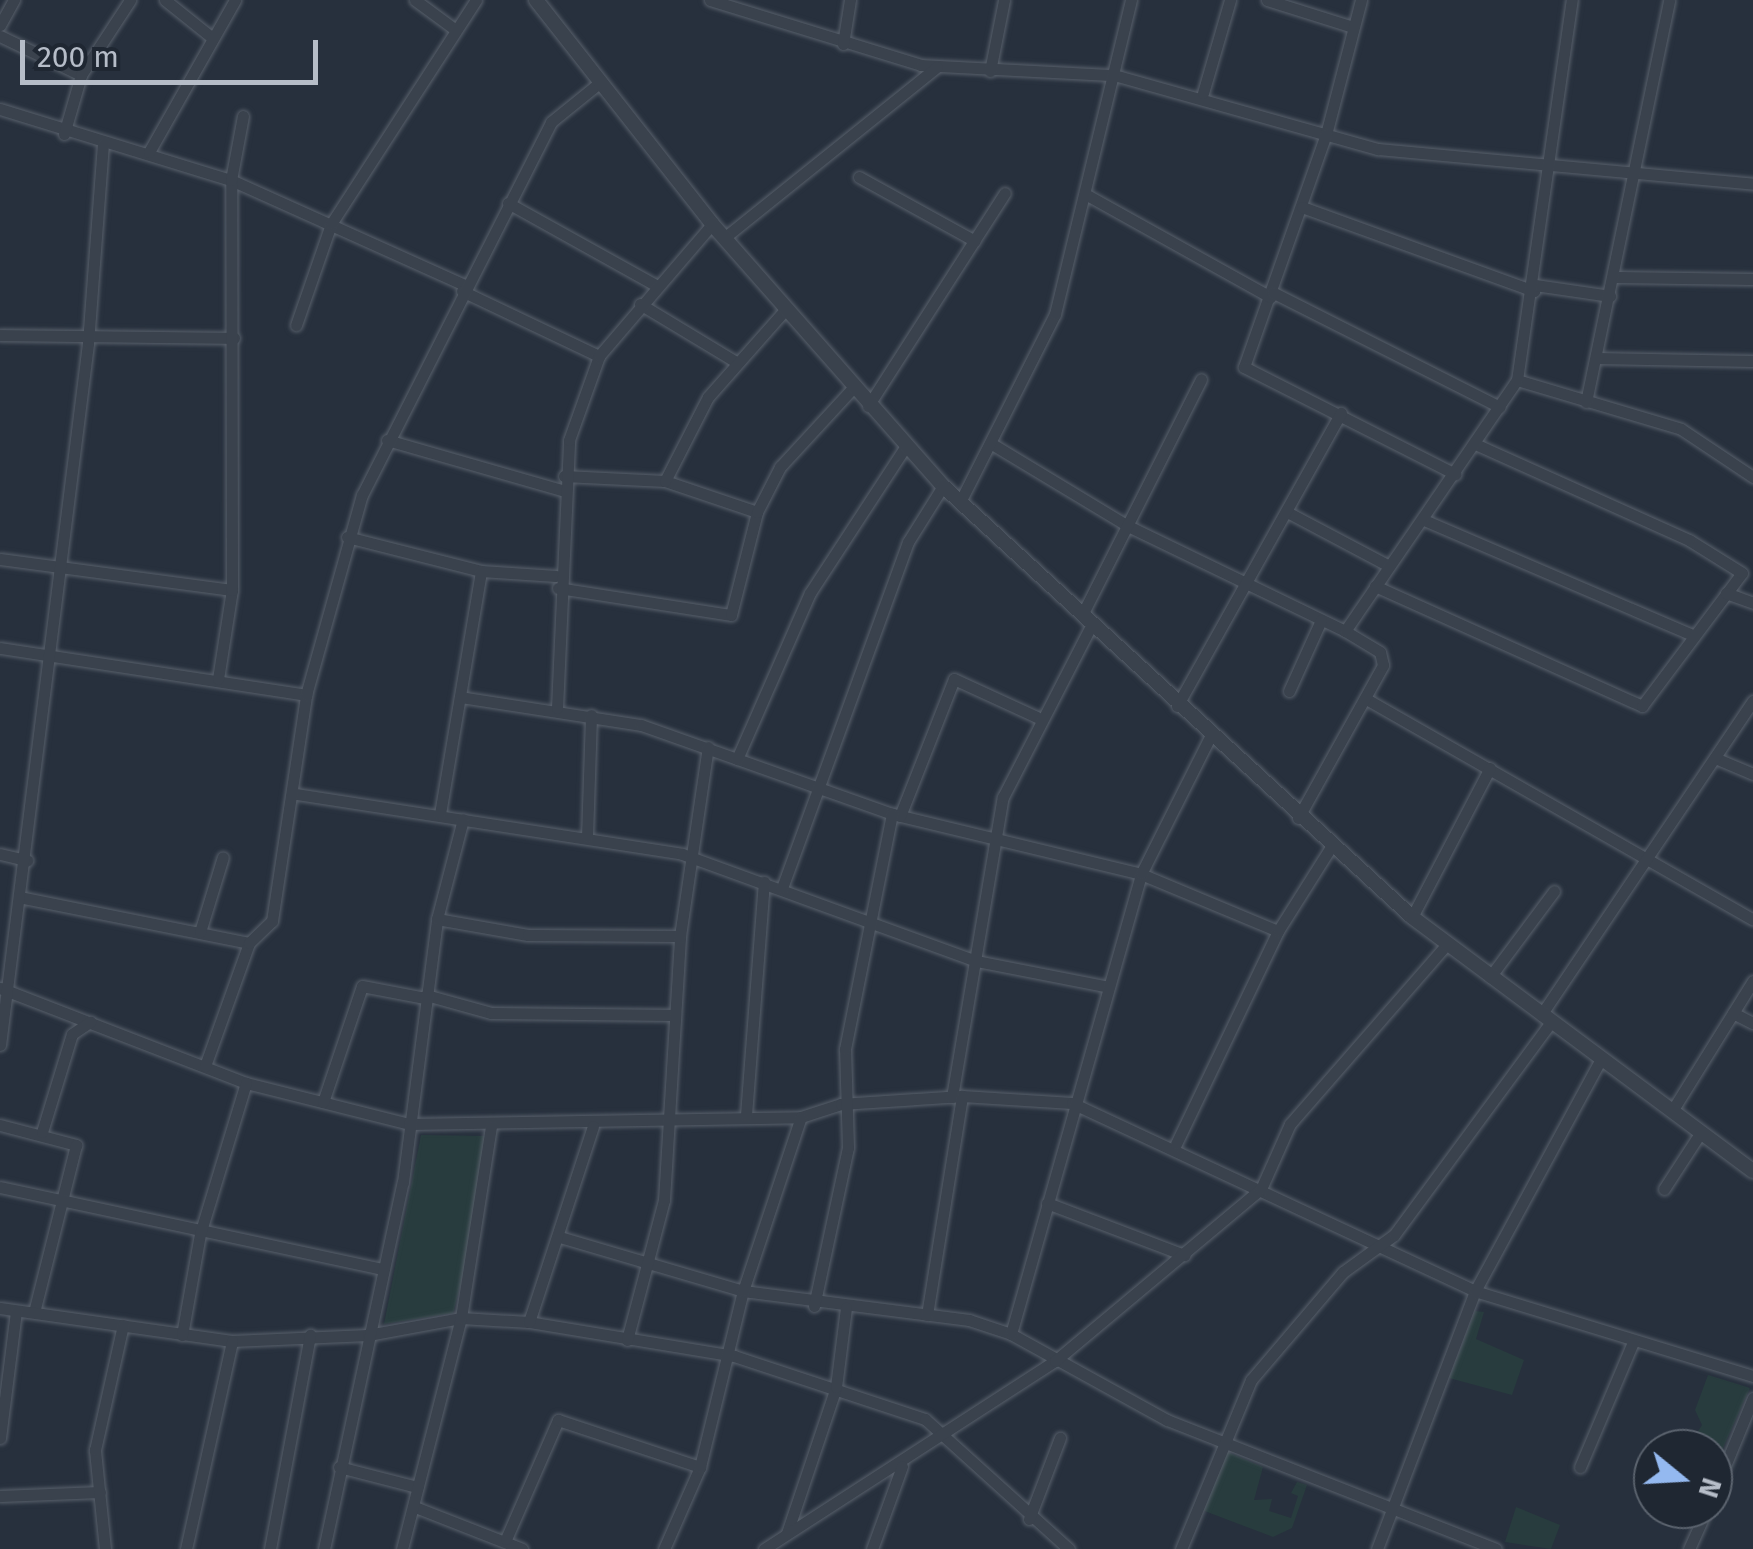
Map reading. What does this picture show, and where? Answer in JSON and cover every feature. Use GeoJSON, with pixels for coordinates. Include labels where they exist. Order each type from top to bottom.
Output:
{"type":"FeatureCollection","features":[{"type":"Feature","properties":{"kind":"street"},"geometry":{"type":"LineString","coordinates":[[0,25],[14,0]]}},
{"type":"Feature","properties":{"kind":"street"},"geometry":{"type":"LineString","coordinates":[[64,134],[81,75],[130,0]]}},
{"type":"Feature","properties":{"kind":"street"},"geometry":{"type":"LineString","coordinates":[[165,0],[210,36]]}},
{"type":"Feature","properties":{"kind":"street"},"geometry":{"type":"LineString","coordinates":[[148,152],[210,36],[235,0]]}},
{"type":"Feature","properties":{"kind":"street"},"geometry":{"type":"LineString","coordinates":[[415,0],[453,28]]}},
{"type":"Feature","properties":{"kind":"street"},"geometry":{"type":"LineString","coordinates":[[296,325],[331,224],[453,28],[476,0]]}},
{"type":"Feature","properties":{"kind":"street"},"geometry":{"type":"LineString","coordinates":[[536,0],[598,84],[784,310],[943,486],[1210,738],[1412,917],[1753,1171]]}},
{"type":"Feature","properties":{"kind":"street"},"geometry":{"type":"LineString","coordinates":[[843,44],[850,0]]}},
{"type":"Feature","properties":{"kind":"street"},"geometry":{"type":"LineString","coordinates":[[990,71],[1004,0]]}},
{"type":"Feature","properties":{"kind":"street"},"geometry":{"type":"LineString","coordinates":[[960,502],[1055,314],[1087,195],[1131,0]]}},
{"type":"Feature","properties":{"kind":"street"},"geometry":{"type":"LineString","coordinates":[[1203,93],[1230,0]]}},
{"type":"Feature","properties":{"kind":"street"},"geometry":{"type":"LineString","coordinates":[[1266,0],[1353,27]]}},
{"type":"Feature","properties":{"kind":"street"},"geometry":{"type":"LineString","coordinates":[[1361,0],[1326,134],[1244,367],[1341,412],[1455,474]]}},
{"type":"Feature","properties":{"kind":"street"},"geometry":{"type":"LineString","coordinates":[[1345,631],[1517,380],[1534,288],[1543,160],[1572,0]]}},
{"type":"Feature","properties":{"kind":"street"},"geometry":{"type":"LineString","coordinates":[[1586,402],[1639,176],[1669,0]]}},
{"type":"Feature","properties":{"kind":"street"},"geometry":{"type":"LineString","coordinates":[[713,1],[843,44],[937,67],[1114,75],[1203,93],[1378,149],[1543,160],[1639,176],[1753,184]]}},
{"type":"Feature","properties":{"kind":"street"},"geometry":{"type":"LineString","coordinates":[[0,36],[81,75]]}},
{"type":"Feature","properties":{"kind":"street"},"geometry":{"type":"LineString","coordinates":[[724,238],[937,67]]}},
{"type":"Feature","properties":{"kind":"street"},"geometry":{"type":"LineString","coordinates":[[205,1066],[249,944],[272,921],[296,794],[306,695],[347,536],[387,440],[552,122],[598,84]]}},
{"type":"Feature","properties":{"kind":"street"},"geometry":{"type":"LineString","coordinates":[[0,109],[64,134],[148,152],[231,180],[331,224],[599,356]]}},
{"type":"Feature","properties":{"kind":"street"},"geometry":{"type":"LineString","coordinates":[[218,679],[232,590],[231,180],[243,116]]}},
{"type":"Feature","properties":{"kind":"street"},"geometry":{"type":"LineString","coordinates":[[0,1045],[24,898],[44,654],[88,342],[102,144]]}},
{"type":"Feature","properties":{"kind":"street"},"geometry":{"type":"LineString","coordinates":[[859,177],[975,240]]}},
{"type":"Feature","properties":{"kind":"street"},"geometry":{"type":"LineString","coordinates":[[868,406],[1005,193]]}},
{"type":"Feature","properties":{"kind":"street"},"geometry":{"type":"LineString","coordinates":[[1087,195],[1271,294],[1500,407]]}},
{"type":"Feature","properties":{"kind":"street"},"geometry":{"type":"LineString","coordinates":[[508,203],[657,286]]}},
{"type":"Feature","properties":{"kind":"street"},"geometry":{"type":"LineString","coordinates":[[1302,206],[1534,288],[1610,296]]}},
{"type":"Feature","properties":{"kind":"street"},"geometry":{"type":"LineString","coordinates":[[557,708],[557,582],[564,476],[599,356],[712,224]]}},
{"type":"Feature","properties":{"kind":"street"},"geometry":{"type":"LineString","coordinates":[[1616,278],[1753,280]]}},
{"type":"Feature","properties":{"kind":"street"},"geometry":{"type":"LineString","coordinates":[[640,304],[736,362]]}},
{"type":"Feature","properties":{"kind":"street"},"geometry":{"type":"LineString","coordinates":[[665,480],[736,362],[784,310]]}},
{"type":"Feature","properties":{"kind":"street"},"geometry":{"type":"LineString","coordinates":[[0,335],[88,342],[234,338]]}},
{"type":"Feature","properties":{"kind":"street"},"geometry":{"type":"LineString","coordinates":[[1596,358],[1753,361]]}},
{"type":"Feature","properties":{"kind":"street"},"geometry":{"type":"LineString","coordinates":[[927,1314],[1003,796],[1036,717],[1201,378]]}},
{"type":"Feature","properties":{"kind":"street"},"geometry":{"type":"LineString","coordinates":[[1517,380],[1681,429],[1753,477]]}},
{"type":"Feature","properties":{"kind":"street"},"geometry":{"type":"LineString","coordinates":[[347,536],[481,571],[731,615],[757,512],[780,467],[853,388]]}},
{"type":"Feature","properties":{"kind":"street"},"geometry":{"type":"LineString","coordinates":[[1177,706],[1247,588],[1341,412]]}},
{"type":"Feature","properties":{"kind":"street"},"geometry":{"type":"LineString","coordinates":[[387,440],[565,492]]}},
{"type":"Feature","properties":{"kind":"street"},"geometry":{"type":"LineString","coordinates":[[992,444],[1128,526],[1247,588],[1345,631],[1380,652],[1368,700],[1298,818]]}},
{"type":"Feature","properties":{"kind":"street"},"geometry":{"type":"LineString","coordinates":[[1375,586],[1642,706],[1726,593],[1739,565],[1475,444]]}},
{"type":"Feature","properties":{"kind":"street"},"geometry":{"type":"LineString","coordinates":[[736,760],[810,592],[904,447]]}},
{"type":"Feature","properties":{"kind":"street"},"geometry":{"type":"LineString","coordinates":[[564,476],[665,480],[757,512]]}},
{"type":"Feature","properties":{"kind":"street"},"geometry":{"type":"LineString","coordinates":[[782,888],[811,788],[908,542],[943,486]]}},
{"type":"Feature","properties":{"kind":"street"},"geometry":{"type":"LineString","coordinates":[[1288,513],[1389,566]]}},
{"type":"Feature","properties":{"kind":"street"},"geometry":{"type":"LineString","coordinates":[[1424,520],[1694,636]]}},
{"type":"Feature","properties":{"kind":"street"},"geometry":{"type":"LineString","coordinates":[[0,559],[232,590]]}},
{"type":"Feature","properties":{"kind":"street"},"geometry":{"type":"LineString","coordinates":[[440,814],[481,571]]}},
{"type":"Feature","properties":{"kind":"street"},"geometry":{"type":"LineString","coordinates":[[1726,593],[1753,603]]}},
{"type":"Feature","properties":{"kind":"street"},"geometry":{"type":"LineString","coordinates":[[1289,691],[1321,620]]}},
{"type":"Feature","properties":{"kind":"street"},"geometry":{"type":"LineString","coordinates":[[0,648],[306,695]]}},
{"type":"Feature","properties":{"kind":"street"},"geometry":{"type":"LineString","coordinates":[[814,1306],[848,1148],[841,1104],[867,921],[896,815],[954,679],[1036,717]]}},
{"type":"Feature","properties":{"kind":"street"},"geometry":{"type":"LineString","coordinates":[[460,696],[557,708],[708,747],[811,788],[896,815],[999,833],[1140,874],[1278,931]]}},
{"type":"Feature","properties":{"kind":"street"},"geometry":{"type":"LineString","coordinates":[[1368,700],[1490,768],[1642,861],[1753,920]]}},
{"type":"Feature","properties":{"kind":"street"},"geometry":{"type":"LineString","coordinates":[[1181,1549],[1220,1439],[1251,1380],[1343,1272],[1383,1242],[1546,1018],[1642,861],[1753,701]]}},
{"type":"Feature","properties":{"kind":"street"},"geometry":{"type":"LineString","coordinates":[[587,837],[591,715]]}},
{"type":"Feature","properties":{"kind":"street"},"geometry":{"type":"LineString","coordinates":[[1011,1334],[1104,986],[1140,874],[1210,738]]}},
{"type":"Feature","properties":{"kind":"street"},"geometry":{"type":"LineString","coordinates":[[627,1340],[648,1265],[670,1117],[680,936],[708,747]]}},
{"type":"Feature","properties":{"kind":"street"},"geometry":{"type":"LineString","coordinates":[[1714,758],[1753,774]]}},
{"type":"Feature","properties":{"kind":"street"},"geometry":{"type":"LineString","coordinates":[[1412,917],[1490,768]]}},
{"type":"Feature","properties":{"kind":"street"},"geometry":{"type":"LineString","coordinates":[[296,794],[689,855],[976,961],[1104,986]]}},
{"type":"Feature","properties":{"kind":"street"},"geometry":{"type":"LineString","coordinates":[[324,1549],[383,1269],[409,1124],[437,919],[462,819]]}},
{"type":"Feature","properties":{"kind":"street"},"geometry":{"type":"LineString","coordinates":[[1176,1144],[1278,931],[1331,848]]}},
{"type":"Feature","properties":{"kind":"street"},"geometry":{"type":"LineString","coordinates":[[0,854],[28,860]]}},
{"type":"Feature","properties":{"kind":"street"},"geometry":{"type":"LineString","coordinates":[[200,932],[224,857]]}},
{"type":"Feature","properties":{"kind":"street"},"geometry":{"type":"LineString","coordinates":[[746,1114],[764,882]]}},
{"type":"Feature","properties":{"kind":"street"},"geometry":{"type":"LineString","coordinates":[[1490,977],[1554,891]]}},
{"type":"Feature","properties":{"kind":"street"},"geometry":{"type":"LineString","coordinates":[[24,898],[249,944]]}},
{"type":"Feature","properties":{"kind":"street"},"geometry":{"type":"LineString","coordinates":[[437,919],[528,935],[680,936]]}},
{"type":"Feature","properties":{"kind":"street"},"geometry":{"type":"LineString","coordinates":[[764,1549],[944,1440],[1055,1361],[1261,1189],[1290,1124],[1447,944]]}},
{"type":"Feature","properties":{"kind":"street"},"geometry":{"type":"LineString","coordinates":[[1672,1111],[1753,981]]}},
{"type":"Feature","properties":{"kind":"street"},"geometry":{"type":"LineString","coordinates":[[323,1102],[362,986],[492,1014],[675,1015]]}},
{"type":"Feature","properties":{"kind":"street"},"geometry":{"type":"LineString","coordinates":[[6,990],[246,1083],[409,1124],[593,1126],[670,1117],[801,1117],[841,1104],[958,1096],[1072,1103],[1176,1144],[1261,1189],[1383,1242],[1475,1290],[1753,1376]]}},
{"type":"Feature","properties":{"kind":"street"},"geometry":{"type":"LineString","coordinates":[[1733,1012],[1753,1023]]}},
{"type":"Feature","properties":{"kind":"street"},"geometry":{"type":"LineString","coordinates":[[42,1132],[72,1034],[90,1022]]}},
{"type":"Feature","properties":{"kind":"street"},"geometry":{"type":"LineString","coordinates":[[1377,1549],[1475,1290],[1601,1059]]}},
{"type":"Feature","properties":{"kind":"street"},"geometry":{"type":"LineString","coordinates":[[182,1335],[200,1234],[246,1083]]}},
{"type":"Feature","properties":{"kind":"street"},"geometry":{"type":"LineString","coordinates":[[664,1549],[700,1467],[734,1356],[742,1291],[801,1117]]}},
{"type":"Feature","properties":{"kind":"street"},"geometry":{"type":"LineString","coordinates":[[0,1125],[42,1132],[76,1145],[58,1200],[34,1312]]}},
{"type":"Feature","properties":{"kind":"street"},"geometry":{"type":"LineString","coordinates":[[402,1549],[416,1507],[417,1487],[461,1318],[491,1126]]}},
{"type":"Feature","properties":{"kind":"street"},"geometry":{"type":"LineString","coordinates":[[529,1322],[560,1237],[593,1126]]}},
{"type":"Feature","properties":{"kind":"street"},"geometry":{"type":"LineString","coordinates":[[1664,1189],[1702,1132]]}},
{"type":"Feature","properties":{"kind":"street"},"geometry":{"type":"LineString","coordinates":[[0,1186],[200,1234],[383,1269]]}},
{"type":"Feature","properties":{"kind":"street"},"geometry":{"type":"LineString","coordinates":[[1046,1204],[1184,1255]]}},
{"type":"Feature","properties":{"kind":"street"},"geometry":{"type":"LineString","coordinates":[[560,1237],[742,1291],[814,1306],[927,1314],[1011,1334],[1055,1361],[1220,1439],[1498,1548]]}},
{"type":"Feature","properties":{"kind":"street"},"geometry":{"type":"LineString","coordinates":[[0,1308],[232,1341],[368,1335],[461,1318],[529,1322],[734,1356],[925,1419],[1029,1519],[1069,1549]]}},
{"type":"Feature","properties":{"kind":"street"},"geometry":{"type":"LineString","coordinates":[[787,1533],[836,1387],[846,1308]]}},
{"type":"Feature","properties":{"kind":"street"},"geometry":{"type":"LineString","coordinates":[[0,1438],[16,1311]]}},
{"type":"Feature","properties":{"kind":"street"},"geometry":{"type":"LineString","coordinates":[[105,1549],[95,1450],[123,1326]]}},
{"type":"Feature","properties":{"kind":"street"},"geometry":{"type":"LineString","coordinates":[[270,1549],[310,1335]]}},
{"type":"Feature","properties":{"kind":"street"},"geometry":{"type":"LineString","coordinates":[[186,1549],[232,1341]]}},
{"type":"Feature","properties":{"kind":"street"},"geometry":{"type":"LineString","coordinates":[[1580,1466],[1633,1342]]}},
{"type":"Feature","properties":{"kind":"street"},"geometry":{"type":"LineString","coordinates":[[1733,1446],[1753,1398]]}},
{"type":"Feature","properties":{"kind":"street"},"geometry":{"type":"LineString","coordinates":[[506,1539],[558,1420],[700,1467]]}},
{"type":"Feature","properties":{"kind":"street"},"geometry":{"type":"LineString","coordinates":[[1029,1519],[1060,1438]]}},
{"type":"Feature","properties":{"kind":"street"},"geometry":{"type":"LineString","coordinates":[[872,1549],[902,1466]]}},
{"type":"Feature","properties":{"kind":"street"},"geometry":{"type":"LineString","coordinates":[[339,1467],[417,1487]]}},
{"type":"Feature","properties":{"kind":"street"},"geometry":{"type":"LineString","coordinates":[[0,1496],[100,1492]]}},
{"type":"Feature","properties":{"kind":"street"},"geometry":{"type":"LineString","coordinates":[[416,1507],[506,1539],[522,1549]]}},
{"type":"Feature","properties":{"kind":"green space"},"geometry":{"type":"Polygon","coordinates":[[[421,1135],[485,1136],[468,1257],[453,1313],[384,1324],[421,1135]]]}},
{"type":"Feature","properties":{"kind":"green space"},"geometry":{"type":"Polygon","coordinates":[[[1475,1311],[1484,1312],[1476,1339],[1524,1360],[1512,1395],[1449,1378],[1475,1311]]]}},
{"type":"Feature","properties":{"kind":"green space"},"geometry":{"type":"Polygon","coordinates":[[[1708,1375],[1750,1388],[1732,1429],[1700,1429],[1702,1425],[1695,1410],[1708,1375]]]}},
{"type":"Feature","properties":{"kind":"green space"},"geometry":{"type":"Polygon","coordinates":[[[1225,1451],[1263,1467],[1254,1500],[1272,1499],[1269,1511],[1291,1518],[1298,1496],[1291,1493],[1297,1482],[1307,1485],[1292,1528],[1273,1537],[1202,1510],[1225,1451]]]}},
{"type":"Feature","properties":{"kind":"green space"},"geometry":{"type":"Polygon","coordinates":[[[1516,1507],[1560,1525],[1551,1549],[1505,1542],[1516,1507]]]}}]}
